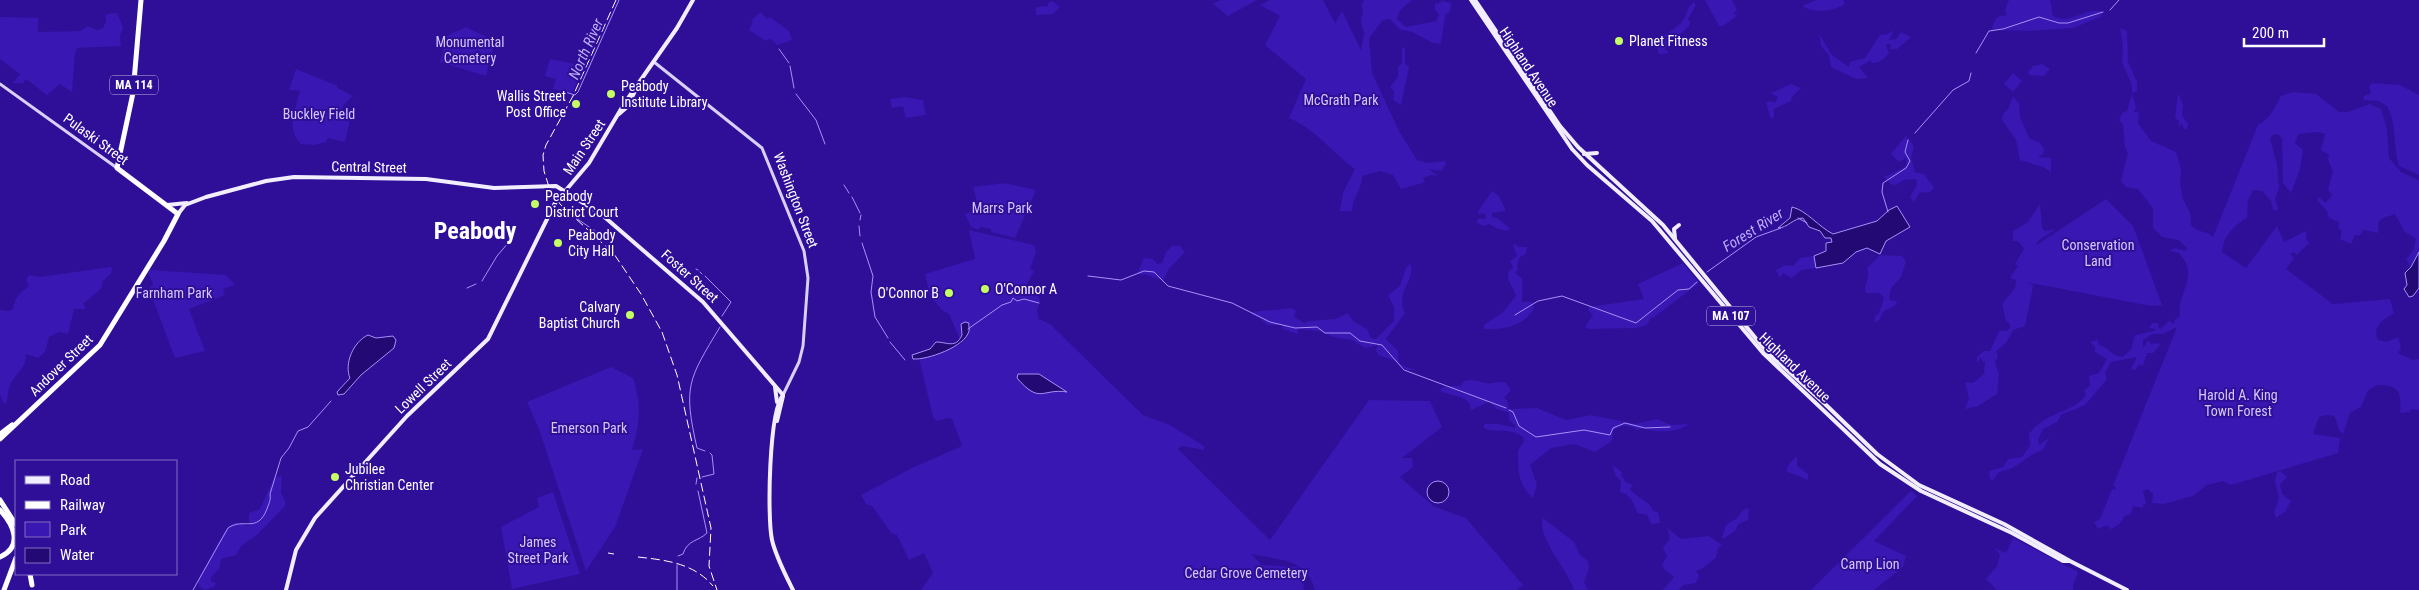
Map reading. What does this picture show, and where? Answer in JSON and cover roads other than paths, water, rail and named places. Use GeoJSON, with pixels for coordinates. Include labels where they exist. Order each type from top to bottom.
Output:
{"type":"FeatureCollection","features":[{"type":"Feature","properties":{"kind":"highway","name":"MA 114"},"geometry":{"type":"LineString","coordinates":[[117,168],[133,93],[141,0]]}},
{"type":"Feature","properties":{"kind":"highway","name":"Pulaski Street"},"geometry":{"type":"LineString","coordinates":[[117,168],[178,214]]}},
{"type":"Feature","properties":{"kind":"highway","name":"Andover Street"},"geometry":{"type":"LineString","coordinates":[[0,439],[98,348],[154,258],[178,214]]}},
{"type":"Feature","properties":{"kind":"highway","name":"Andover Street"},"geometry":{"type":"LineString","coordinates":[[0,434],[14,424]]}},
{"type":"Feature","properties":{"kind":"highway"},"geometry":{"type":"LineString","coordinates":[[0,500],[15,524]]}},
{"type":"Feature","properties":{"kind":"highway"},"geometry":{"type":"LineString","coordinates":[[0,510],[12,526],[15,536],[10,550],[0,557]]}},
{"type":"Feature","properties":{"kind":"highway"},"geometry":{"type":"LineString","coordinates":[[4,590],[15,561]]}},
{"type":"Feature","properties":{"kind":"highway"},"geometry":{"type":"LineString","coordinates":[[10,575],[15,569]]}},
{"type":"Feature","properties":{"kind":"main road","name":"Main Street"},"geometry":{"type":"LineString","coordinates":[[566,191],[588,163],[693,0]]}},
{"type":"Feature","properties":{"kind":"main road","name":"Highland Avenue"},"geometry":{"type":"LineString","coordinates":[[1471,0],[1572,149],[1587,165],[1652,221],[1762,353],[1865,451],[1887,470],[1921,491],[2012,533],[2063,561],[2070,561]]}},
{"type":"Feature","properties":{"kind":"main road","name":"Highland Avenue"},"geometry":{"type":"LineString","coordinates":[[1476,0],[1560,126],[1584,154],[1654,216],[1757,342],[1884,461],[1919,485],[2004,524],[2127,590]]}},
{"type":"Feature","properties":{"kind":"main road","name":"Washington Street"},"geometry":{"type":"LineString","coordinates":[[654,62],[762,148],[804,251],[808,278],[803,346],[798,363],[777,408],[769,489],[772,536],[780,563],[793,590]]}},
{"type":"Feature","properties":{"kind":"main road","name":"Pulaski Street"},"geometry":{"type":"LineString","coordinates":[[0,84],[117,168]]}},
{"type":"Feature","properties":{"kind":"main road"},"geometry":{"type":"LineString","coordinates":[[1584,154],[1597,153]]}},
{"type":"Feature","properties":{"kind":"main road","name":"Central Street"},"geometry":{"type":"LineString","coordinates":[[178,214],[189,203],[255,183],[296,177],[426,179],[493,188],[548,185],[566,191]]}},
{"type":"Feature","properties":{"kind":"main road","name":"Foster Street"},"geometry":{"type":"LineString","coordinates":[[566,191],[610,220],[703,302],[783,395]]}},
{"type":"Feature","properties":{"kind":"main road","name":"Lowell Street"},"geometry":{"type":"LineString","coordinates":[[286,590],[296,550],[315,518],[407,416],[488,338],[555,203],[566,191]]}},
{"type":"Feature","properties":{"kind":"main road"},"geometry":{"type":"LineString","coordinates":[[167,205],[189,203]]}},
{"type":"Feature","properties":{"kind":"main road"},"geometry":{"type":"LineString","coordinates":[[1675,240],[1673,232],[1679,225]]}},
{"type":"Feature","properties":{"kind":"main road"},"geometry":{"type":"LineString","coordinates":[[772,383],[777,393],[777,408]]}},
{"type":"Feature","properties":{"kind":"main road","name":"Washington Street"},"geometry":{"type":"LineString","coordinates":[[775,430],[783,395]]}},
{"type":"Feature","properties":{"kind":"water"},"geometry":{"type":"Polygon","coordinates":[[[1897,206],[1910,227],[1886,241],[1880,254],[1867,248],[1856,252],[1843,263],[1816,268],[1814,256],[1826,251],[1826,243],[1832,242],[1831,238],[1825,238],[1820,231],[1809,227],[1803,218],[1778,228],[1790,218],[1792,207],[1833,234],[1877,221],[1889,210],[1897,206]]]}},
{"type":"Feature","properties":{"kind":"water"},"geometry":{"type":"Polygon","coordinates":[[[2419,252],[2419,288],[2413,296],[2409,297],[2404,289],[2407,285],[2405,273],[2411,267],[2419,252]]]}},
{"type":"Feature","properties":{"kind":"water"},"geometry":{"type":"Polygon","coordinates":[[[969,323],[969,330],[961,342],[936,355],[913,359],[912,355],[930,349],[936,342],[951,344],[957,342],[962,335],[961,324],[969,323]]]}},
{"type":"Feature","properties":{"kind":"water"},"geometry":{"type":"Polygon","coordinates":[[[368,335],[376,338],[393,336],[396,340],[394,348],[361,375],[344,394],[338,395],[337,392],[350,378],[348,366],[354,348],[368,335]]]}},
{"type":"Feature","properties":{"kind":"water"},"geometry":{"type":"Polygon","coordinates":[[[1018,374],[1039,374],[1067,392],[1036,393],[1031,391],[1017,378],[1018,374]]]}},
{"type":"Feature","properties":{"kind":"water"},"geometry":{"type":"Polygon","coordinates":[[[1438,481],[1446,484],[1449,492],[1446,500],[1438,503],[1430,500],[1427,492],[1430,484],[1438,481]]]}},
{"type":"Feature","properties":{"kind":"waterway","name":"North River"},"geometry":{"type":"LineString","coordinates":[[565,92],[575,95],[578,92],[619,0]]}},
{"type":"Feature","properties":{"kind":"waterway","name":"Forest River"},"geometry":{"type":"LineString","coordinates":[[2110,10],[2119,0]]}},
{"type":"Feature","properties":{"kind":"waterway","name":"Forest River"},"geometry":{"type":"LineString","coordinates":[[1976,53],[1989,31],[2003,29],[2039,17],[2059,23],[2068,23],[2103,12]]}},
{"type":"Feature","properties":{"kind":"waterway"},"geometry":{"type":"LineString","coordinates":[[779,49],[789,63]]}},
{"type":"Feature","properties":{"kind":"waterway"},"geometry":{"type":"LineString","coordinates":[[790,66],[794,88]]}},
{"type":"Feature","properties":{"kind":"waterway","name":"Forest River"},"geometry":{"type":"LineString","coordinates":[[1915,133],[1953,90],[1969,81],[1971,73]]}},
{"type":"Feature","properties":{"kind":"waterway"},"geometry":{"type":"LineString","coordinates":[[796,94],[816,120],[825,144]]}},
{"type":"Feature","properties":{"kind":"waterway","name":"Forest River"},"geometry":{"type":"LineString","coordinates":[[1888,212],[1882,192],[1883,183],[1906,168],[1910,161],[1905,152],[1908,140]]}},
{"type":"Feature","properties":{"kind":"waterway"},"geometry":{"type":"LineString","coordinates":[[844,185],[849,193]]}},
{"type":"Feature","properties":{"kind":"waterway"},"geometry":{"type":"LineString","coordinates":[[852,197],[860,213]]}},
{"type":"Feature","properties":{"kind":"waterway"},"geometry":{"type":"LineString","coordinates":[[563,214],[571,216]]}},
{"type":"Feature","properties":{"kind":"waterway"},"geometry":{"type":"LineString","coordinates":[[860,220],[861,215]]}},
{"type":"Feature","properties":{"kind":"waterway"},"geometry":{"type":"LineString","coordinates":[[576,218],[611,242]]}},
{"type":"Feature","properties":{"kind":"waterway","name":"Forest River"},"geometry":{"type":"LineString","coordinates":[[1798,218],[1807,223]]}},
{"type":"Feature","properties":{"kind":"waterway"},"geometry":{"type":"LineString","coordinates":[[859,226],[860,236]]}},
{"type":"Feature","properties":{"kind":"waterway","name":"Forest River"},"geometry":{"type":"LineString","coordinates":[[1707,272],[1756,237],[1781,228]]}},
{"type":"Feature","properties":{"kind":"waterway"},"geometry":{"type":"LineString","coordinates":[[482,281],[497,256],[509,242]]}},
{"type":"Feature","properties":{"kind":"waterway"},"geometry":{"type":"LineString","coordinates":[[862,243],[873,276],[871,292],[875,317],[888,338]]}},
{"type":"Feature","properties":{"kind":"waterway"},"geometry":{"type":"LineString","coordinates":[[1088,276],[1121,280],[1144,271],[1154,272],[1168,286],[1232,303],[1270,322],[1295,328],[1317,327],[1325,333],[1350,333],[1360,341],[1382,345],[1404,370],[1506,408]]}},
{"type":"Feature","properties":{"kind":"waterway"},"geometry":{"type":"LineString","coordinates":[[705,276],[731,302],[722,316]]}},
{"type":"Feature","properties":{"kind":"waterway","name":"Forest River"},"geometry":{"type":"LineString","coordinates":[[1515,315],[1538,301],[1562,296],[1636,323],[1678,290],[1689,289],[1697,282]]}},
{"type":"Feature","properties":{"kind":"waterway"},"geometry":{"type":"LineString","coordinates":[[467,288],[476,284]]}},
{"type":"Feature","properties":{"kind":"waterway"},"geometry":{"type":"LineString","coordinates":[[968,329],[1002,305],[1011,302],[1013,298],[1017,301],[1024,299],[1039,303]]}},
{"type":"Feature","properties":{"kind":"waterway"},"geometry":{"type":"LineString","coordinates":[[705,451],[697,448],[690,410],[691,384],[701,360],[720,327]]}},
{"type":"Feature","properties":{"kind":"waterway"},"geometry":{"type":"LineString","coordinates":[[890,342],[905,360]]}},
{"type":"Feature","properties":{"kind":"waterway"},"geometry":{"type":"LineString","coordinates":[[193,590],[228,528],[239,524],[254,523],[263,517],[270,501],[270,494],[281,458],[298,431],[308,427],[331,401]]}},
{"type":"Feature","properties":{"kind":"waterway"},"geometry":{"type":"LineString","coordinates":[[1509,410],[1513,412],[1519,426],[1536,437],[1584,430],[1610,435],[1613,428],[1625,423],[1645,428],[1670,427]]}},
{"type":"Feature","properties":{"kind":"waterway"},"geometry":{"type":"LineString","coordinates":[[702,477],[714,474],[712,455],[710,453]]}},
{"type":"Feature","properties":{"kind":"waterway"},"geometry":{"type":"LineString","coordinates":[[696,484],[697,478]]}},
{"type":"Feature","properties":{"kind":"waterway"},"geometry":{"type":"LineString","coordinates":[[678,556],[683,554],[690,543],[707,533],[698,491]]}},
{"type":"Feature","properties":{"kind":"waterway"},"geometry":{"type":"LineString","coordinates":[[677,565],[677,590]]}},
{"type":"Feature","properties":{"kind":"railway"},"geometry":{"type":"LineString","coordinates":[[616,0],[573,96],[546,145],[543,155],[544,171],[549,187],[560,204],[614,254],[641,294],[662,332],[677,375],[711,528],[709,566],[717,590]]}},
{"type":"Feature","properties":{"kind":"railway"},"geometry":{"type":"LineString","coordinates":[[608,553],[614,554]]}},
{"type":"Feature","properties":{"kind":"railway"},"geometry":{"type":"LineString","coordinates":[[638,557],[678,564],[697,572],[713,586]]}},
{"type":"Feature","properties":{"kind":"place","name":"Planet Fitness"},"geometry":{"type":"Point","coordinates":[1619,41]}},
{"type":"Feature","properties":{"kind":"place","name":"Peabody Institute Library"},"geometry":{"type":"Point","coordinates":[611,94]}},
{"type":"Feature","properties":{"kind":"place","name":"Wallis Street Post Office"},"geometry":{"type":"Point","coordinates":[576,104]}},
{"type":"Feature","properties":{"kind":"place","name":"Peabody District Court"},"geometry":{"type":"Point","coordinates":[535,204]}},
{"type":"Feature","properties":{"kind":"place","name":"Peabody City Hall"},"geometry":{"type":"Point","coordinates":[558,243]}},
{"type":"Feature","properties":{"kind":"place","name":"O'Connor A"},"geometry":{"type":"Point","coordinates":[985,289]}},
{"type":"Feature","properties":{"kind":"place","name":"O'Connor B"},"geometry":{"type":"Point","coordinates":[949,293]}},
{"type":"Feature","properties":{"kind":"place","name":"Calvary Baptist Church"},"geometry":{"type":"Point","coordinates":[630,315]}},
{"type":"Feature","properties":{"kind":"place","name":"Jubilee Christian Center"},"geometry":{"type":"Point","coordinates":[335,477]}},
{"type":"Feature","properties":{"kind":"district","name":"Peabody"},"geometry":{"type":"Point","coordinates":[475,231]}},
{"type":"Feature","properties":{"kind":"park label","name":"Monumental Cemetery"},"geometry":{"type":"Point","coordinates":[470,50]}},
{"type":"Feature","properties":{"kind":"park label","name":"McGrath Park"},"geometry":{"type":"Point","coordinates":[1341,100]}},
{"type":"Feature","properties":{"kind":"park label","name":"Buckley Field"},"geometry":{"type":"Point","coordinates":[319,114]}},
{"type":"Feature","properties":{"kind":"park label","name":"Marrs Park"},"geometry":{"type":"Point","coordinates":[1002,208]}},
{"type":"Feature","properties":{"kind":"park label","name":"Conservation Land"},"geometry":{"type":"Point","coordinates":[2098,254]}},
{"type":"Feature","properties":{"kind":"park label","name":"Farnham Park"},"geometry":{"type":"Point","coordinates":[174,293]}},
{"type":"Feature","properties":{"kind":"park label","name":"Harold A. King Town Forest"},"geometry":{"type":"Point","coordinates":[2238,404]}},
{"type":"Feature","properties":{"kind":"park label","name":"Emerson Park"},"geometry":{"type":"Point","coordinates":[589,428]}},
{"type":"Feature","properties":{"kind":"park label","name":"James Street Park"},"geometry":{"type":"Point","coordinates":[538,550]}},
{"type":"Feature","properties":{"kind":"park label","name":"Camp Lion"},"geometry":{"type":"Point","coordinates":[1870,564]}},
{"type":"Feature","properties":{"kind":"park label","name":"Cedar Grove Cemetery"},"geometry":{"type":"Point","coordinates":[1246,573]}}]}
